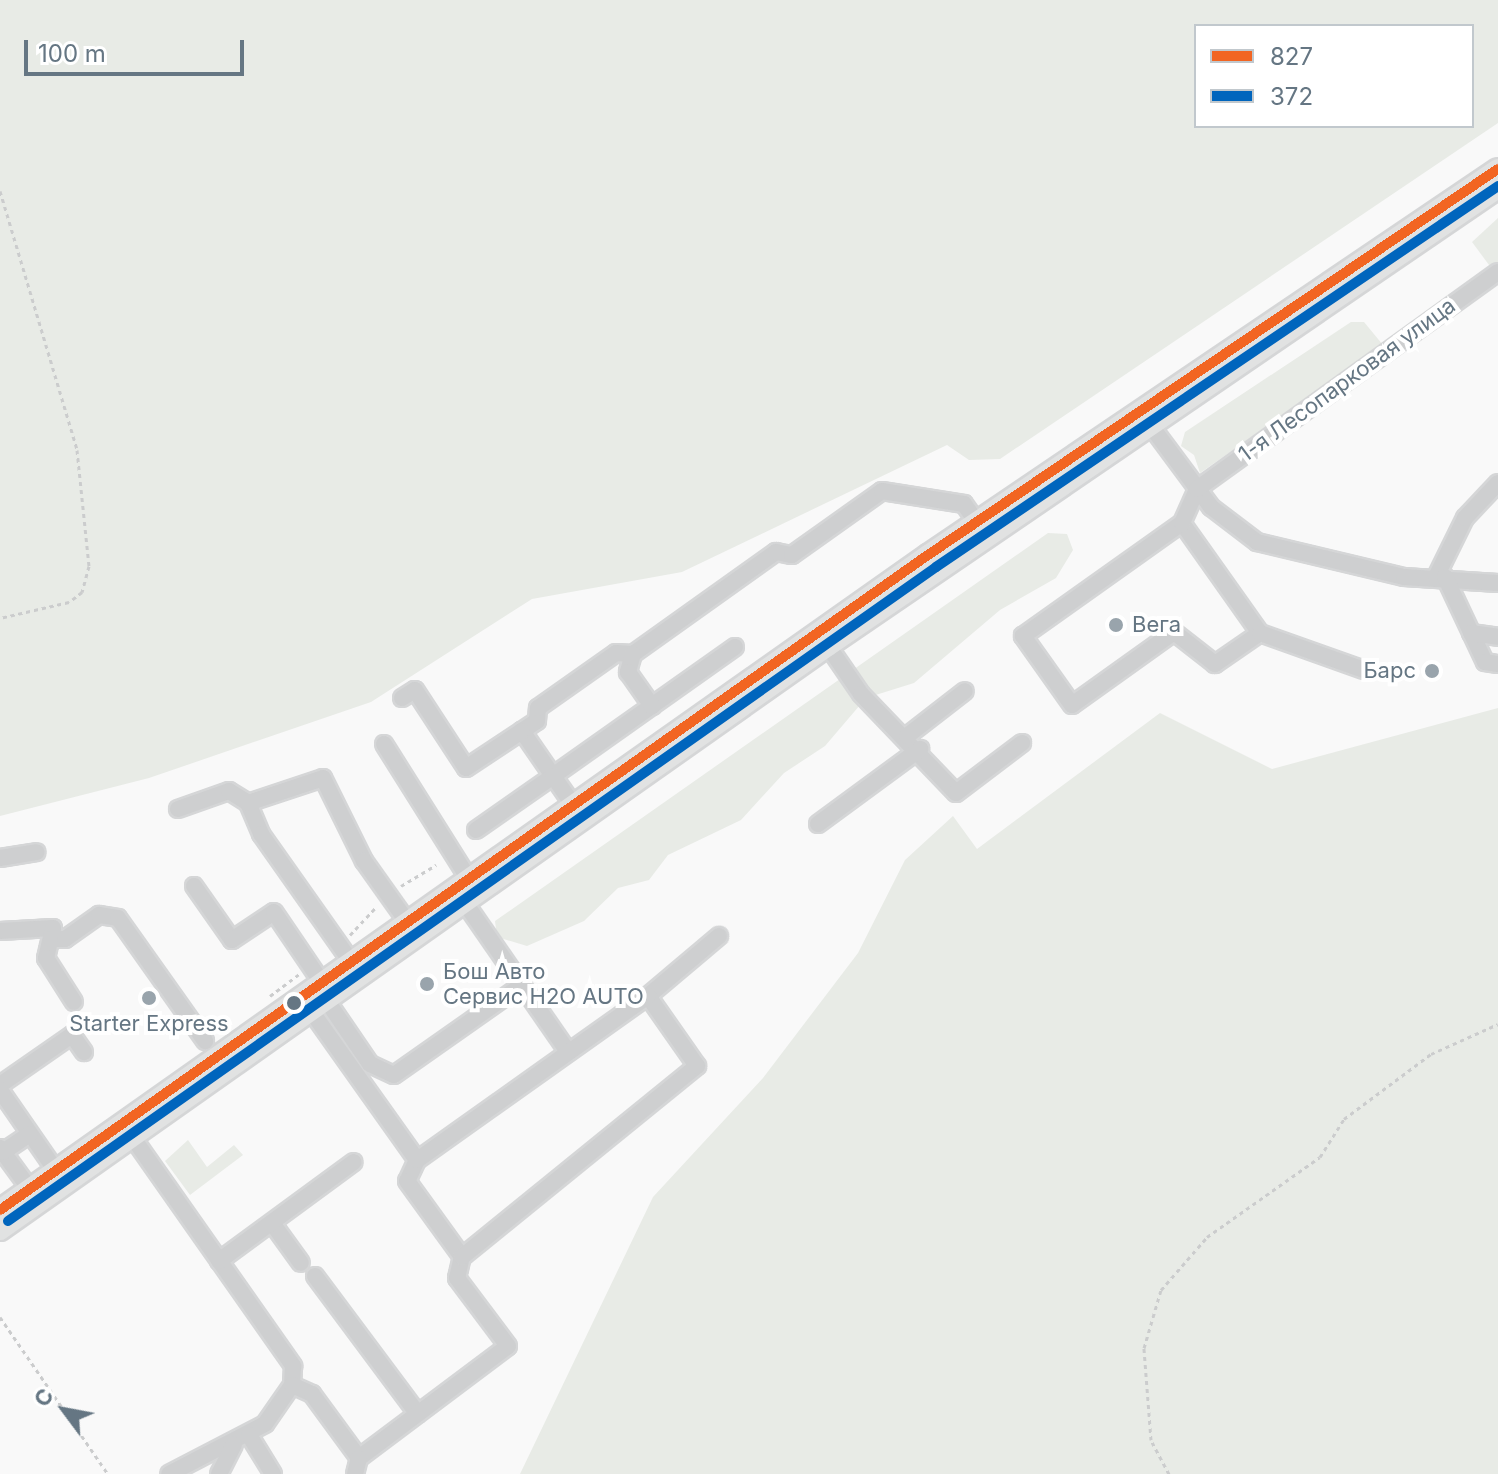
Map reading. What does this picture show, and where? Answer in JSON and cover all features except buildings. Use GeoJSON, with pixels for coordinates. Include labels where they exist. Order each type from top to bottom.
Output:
{"type":"FeatureCollection","features":[{"type":"Feature","properties":{"kind":"main road"},"geometry":{"type":"LineString","coordinates":[[0,1210],[465,903],[1144,417],[1498,169]]}},
{"type":"Feature","properties":{"kind":"main road"},"geometry":{"type":"LineString","coordinates":[[0,1230],[133,1138],[320,999],[352,963],[976,521],[1144,417],[1498,188]]}},
{"type":"Feature","properties":{"kind":"street","name":"1-я Лесопарковая улица"},"geometry":{"type":"LineString","coordinates":[[1197,489],[1498,272]]}},
{"type":"Feature","properties":{"kind":"street"},"geometry":{"type":"LineString","coordinates":[[1144,417],[1197,489],[1233,525],[1279,550],[1441,577],[1498,583]]}},
{"type":"Feature","properties":{"kind":"street"},"geometry":{"type":"LineString","coordinates":[[1441,577],[1465,518],[1498,483]]}},
{"type":"Feature","properties":{"kind":"street"},"geometry":{"type":"LineString","coordinates":[[1197,489],[1182,523],[1023,636],[1072,705],[1174,632],[1215,664],[1260,633]]}},
{"type":"Feature","properties":{"kind":"street"},"geometry":{"type":"LineString","coordinates":[[402,698],[415,690],[466,768],[537,721],[538,708],[616,653],[633,654],[776,552],[792,555],[882,491],[964,504],[976,521]]}},
{"type":"Feature","properties":{"kind":"street"},"geometry":{"type":"LineString","coordinates":[[1182,523],[1260,633],[1364,670]]}},
{"type":"Feature","properties":{"kind":"street"},"geometry":{"type":"LineString","coordinates":[[1441,577],[1485,662],[1498,664]]}},
{"type":"Feature","properties":{"kind":"street"},"geometry":{"type":"LineString","coordinates":[[1471,633],[1498,637]]}},
{"type":"Feature","properties":{"kind":"street"},"geometry":{"type":"LineString","coordinates":[[828,646],[861,694],[920,749],[956,793],[1022,743]]}},
{"type":"Feature","properties":{"kind":"street"},"geometry":{"type":"LineString","coordinates":[[476,830],[735,647]]}},
{"type":"Feature","properties":{"kind":"street"},"geometry":{"type":"LineString","coordinates":[[633,654],[628,672],[652,706]]}},
{"type":"Feature","properties":{"kind":"street"},"geometry":{"type":"LineString","coordinates":[[907,736],[965,691]]}},
{"type":"Feature","properties":{"kind":"street"},"geometry":{"type":"LineString","coordinates":[[522,731],[573,805]]}},
{"type":"Feature","properties":{"kind":"street"},"geometry":{"type":"LineString","coordinates":[[384,744],[469,879]]}},
{"type":"Feature","properties":{"kind":"street"},"geometry":{"type":"LineString","coordinates":[[818,824],[920,749]]}},
{"type":"Feature","properties":{"kind":"street"},"geometry":{"type":"LineString","coordinates":[[248,803],[323,778],[364,861],[408,923]]}},
{"type":"Feature","properties":{"kind":"street"},"geometry":{"type":"LineString","coordinates":[[178,809],[229,791],[248,803],[261,834],[352,963]]}},
{"type":"Feature","properties":{"kind":"street"},"geometry":{"type":"LineString","coordinates":[[0,858],[37,852]]}},
{"type":"Feature","properties":{"kind":"street"},"geometry":{"type":"LineString","coordinates":[[194,886],[232,940],[274,912],[310,966],[320,999],[417,1160]]}},
{"type":"Feature","properties":{"kind":"street"},"geometry":{"type":"LineString","coordinates":[[465,903],[568,1052]]}},
{"type":"Feature","properties":{"kind":"street"},"geometry":{"type":"LineString","coordinates":[[51,939],[65,939],[99,915],[118,918],[205,1041]]}},
{"type":"Feature","properties":{"kind":"street"},"geometry":{"type":"LineString","coordinates":[[0,931],[53,928],[46,958],[74,1002]]}},
{"type":"Feature","properties":{"kind":"street"},"geometry":{"type":"LineString","coordinates":[[462,1257],[407,1181],[417,1160],[648,996],[719,936]]}},
{"type":"Feature","properties":{"kind":"street"},"geometry":{"type":"LineString","coordinates":[[320,999],[370,1064],[394,1075],[522,985]]}},
{"type":"Feature","properties":{"kind":"street"},"geometry":{"type":"LineString","coordinates":[[292,1385],[312,1394],[357,1466],[418,1414],[508,1346],[457,1278],[462,1257],[697,1066],[648,996]]}},
{"type":"Feature","properties":{"kind":"street"},"geometry":{"type":"LineString","coordinates":[[56,1171],[0,1087],[72,1035],[84,1052]]}},
{"type":"Feature","properties":{"kind":"street"},"geometry":{"type":"LineString","coordinates":[[30,1134],[4,1160],[30,1189]]}},
{"type":"Feature","properties":{"kind":"street"},"geometry":{"type":"LineString","coordinates":[[133,1138],[293,1366],[292,1385],[282,1406],[249,1435],[234,1445],[169,1474]]}},
{"type":"Feature","properties":{"kind":"street"},"geometry":{"type":"LineString","coordinates":[[219,1261],[354,1162]]}},
{"type":"Feature","properties":{"kind":"street"},"geometry":{"type":"LineString","coordinates":[[272,1223],[301,1263]]}},
{"type":"Feature","properties":{"kind":"street"},"geometry":{"type":"LineString","coordinates":[[315,1276],[418,1414]]}},
{"type":"Feature","properties":{"kind":"street"},"geometry":{"type":"LineString","coordinates":[[249,1435],[273,1474]]}},
{"type":"Feature","properties":{"kind":"street"},"geometry":{"type":"LineString","coordinates":[[219,1474],[234,1445]]}},
{"type":"Feature","properties":{"kind":"path"},"geometry":{"type":"LineString","coordinates":[[0,191],[77,450],[89,566],[82,592],[69,602],[0,618]]}},
{"type":"Feature","properties":{"kind":"path"},"geometry":{"type":"LineString","coordinates":[[398,888],[436,865]]}},
{"type":"Feature","properties":{"kind":"path"},"geometry":{"type":"LineString","coordinates":[[338,944],[375,916],[377,903]]}},
{"type":"Feature","properties":{"kind":"path"},"geometry":{"type":"LineString","coordinates":[[261,1003],[310,966]]}},
{"type":"Feature","properties":{"kind":"path"},"geometry":{"type":"LineString","coordinates":[[1169,1474],[1151,1440],[1144,1348],[1161,1290],[1207,1237],[1320,1157],[1344,1119],[1431,1054],[1498,1024]]}},
{"type":"Feature","properties":{"kind":"path"},"geometry":{"type":"LineString","coordinates":[[0,1317],[108,1474]]}},
{"type":"Feature","properties":{"kind":"shaded area"},"geometry":{"type":"Polygon","coordinates":[[[0,0],[1498,0],[1498,123],[1000,459],[969,460],[947,445],[682,572],[532,599],[371,702],[149,778],[0,816],[0,0]]]}},
{"type":"Feature","properties":{"kind":"shaded area"},"geometry":{"type":"Polygon","coordinates":[[[1498,218],[1498,265],[1492,269],[1472,242],[1498,218]]]}},
{"type":"Feature","properties":{"kind":"shaded area"},"geometry":{"type":"Polygon","coordinates":[[[1351,322],[1364,322],[1383,345],[1200,473],[1194,455],[1181,446],[1185,432],[1351,322]]]}},
{"type":"Feature","properties":{"kind":"shaded area"},"geometry":{"type":"Polygon","coordinates":[[[1048,533],[1067,534],[1073,550],[1056,578],[1000,610],[914,683],[866,698],[825,746],[784,773],[741,820],[668,855],[649,880],[618,888],[584,921],[527,946],[497,937],[495,921],[1048,533]]]}},
{"type":"Feature","properties":{"kind":"shaded area"},"geometry":{"type":"Polygon","coordinates":[[[1498,708],[1498,1474],[520,1474],[653,1197],[763,1078],[858,953],[905,860],[953,816],[977,849],[1160,713],[1272,769],[1498,708]]]}},
{"type":"Feature","properties":{"kind":"shaded area"},"geometry":{"type":"Polygon","coordinates":[[[188,1140],[207,1167],[234,1145],[243,1155],[190,1195],[165,1161],[188,1140]]]}},
{"type":"Feature","properties":{"kind":"transit line","name":"827"},"geometry":{"type":"LineString","coordinates":[[0,1210],[928,555],[1498,169]]}},
{"type":"Feature","properties":{"kind":"transit line","name":"372"},"geometry":{"type":"LineString","coordinates":[[8,1221],[936,567],[1498,186]]}},
{"type":"Feature","properties":{"kind":"place","name":"Вега"},"geometry":{"type":"Point","coordinates":[1116,625]}},
{"type":"Feature","properties":{"kind":"place","name":"Барс"},"geometry":{"type":"Point","coordinates":[1432,671]}},
{"type":"Feature","properties":{"kind":"place","name":"Бош Авто Сервис H2O AUTO"},"geometry":{"type":"Point","coordinates":[427,984]}},
{"type":"Feature","properties":{"kind":"place","name":"Starter Express"},"geometry":{"type":"Point","coordinates":[149,998]}}]}
